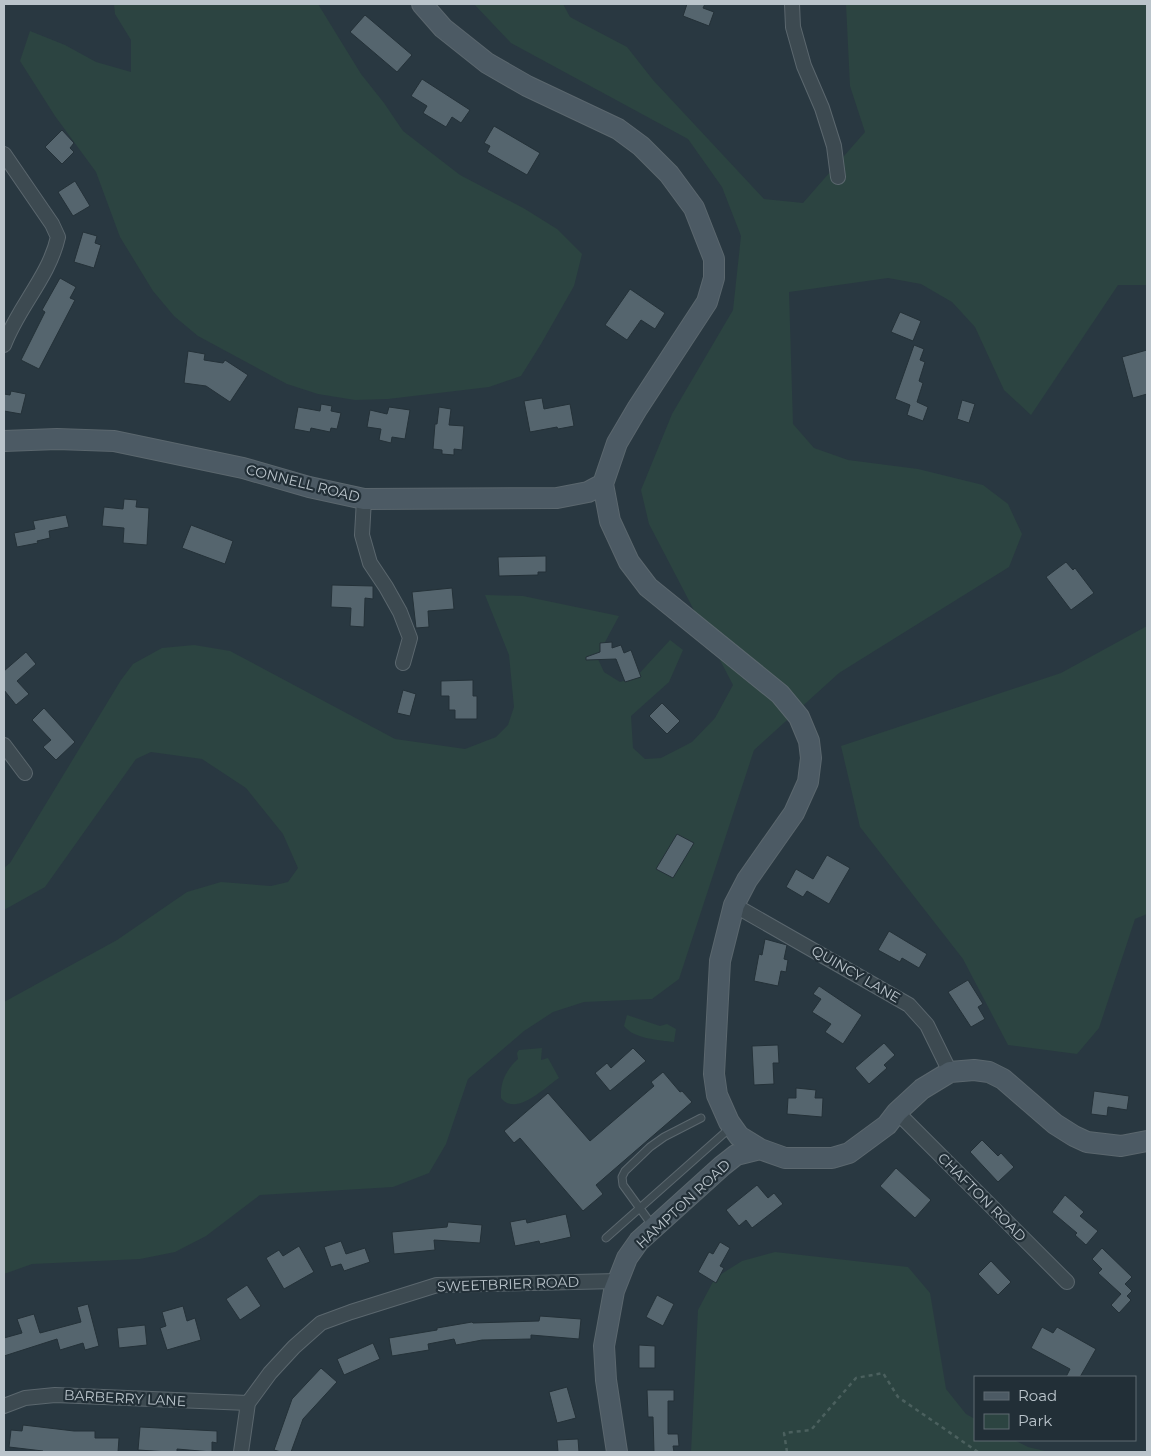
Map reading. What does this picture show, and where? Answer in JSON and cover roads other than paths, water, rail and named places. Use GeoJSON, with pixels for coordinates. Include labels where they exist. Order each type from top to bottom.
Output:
{"type":"FeatureCollection","features":[{"type":"Feature","properties":{"kind":"street"},"geometry":{"type":"LineString","coordinates":[[422,4],[443,28],[487,63],[527,86],[618,129],[642,146],[669,174],[694,208],[714,259],[714,278],[707,302],[617,443],[603,484],[610,521],[629,562],[648,588],[780,694],[799,717],[809,741],[811,758],[808,782],[794,813],[747,880],[734,904],[720,961],[714,1074],[717,1095],[732,1126],[739,1136],[760,1149],[786,1158],[832,1158],[849,1153],[887,1125],[897,1112],[922,1089],[950,1072],[974,1070],[989,1072],[1003,1079],[1055,1124],[1088,1142],[1121,1146],[1147,1141]]}},
{"type":"Feature","properties":{"kind":"street"},"geometry":{"type":"LineString","coordinates":[[792,4],[794,27],[804,66],[824,115],[834,146],[838,177]]}},
{"type":"Feature","properties":{"kind":"street"},"geometry":{"type":"LineString","coordinates":[[4,154],[52,224],[58,237],[48,267],[9,332],[4,345]]}},
{"type":"Feature","properties":{"kind":"street","name":"CONNELL ROAD"},"geometry":{"type":"LineString","coordinates":[[4,441],[57,439],[114,441],[243,468],[309,487],[364,499],[556,498],[588,492],[603,484]]}},
{"type":"Feature","properties":{"kind":"street"},"geometry":{"type":"LineString","coordinates":[[364,499],[362,535],[370,563],[400,612],[410,638],[403,663]]}},
{"type":"Feature","properties":{"kind":"street"},"geometry":{"type":"LineString","coordinates":[[4,745],[25,772]]}},
{"type":"Feature","properties":{"kind":"street","name":"QUINCY LANE"},"geometry":{"type":"LineString","coordinates":[[734,904],[909,1005],[927,1025],[950,1072]]}},
{"type":"Feature","properties":{"kind":"street","name":"CHAFTON ROAD"},"geometry":{"type":"LineString","coordinates":[[897,1112],[1068,1282]]}},
{"type":"Feature","properties":{"kind":"street","name":"HAMPTON ROAD"},"geometry":{"type":"LineString","coordinates":[[617,1452],[606,1380],[604,1346],[614,1291],[627,1258],[639,1242],[736,1155],[760,1149]]}},
{"type":"Feature","properties":{"kind":"street","name":"SWEETBRIER ROAD"},"geometry":{"type":"LineString","coordinates":[[241,1452],[248,1404],[270,1373],[294,1347],[321,1323],[437,1285],[618,1281]]}},
{"type":"Feature","properties":{"kind":"street","name":"BARBERRY LANE"},"geometry":{"type":"LineString","coordinates":[[4,1406],[25,1398],[55,1395],[248,1404]]}},
{"type":"Feature","properties":{"kind":"lane"},"geometry":{"type":"LineString","coordinates":[[654,1228],[623,1185],[622,1177],[625,1171],[650,1147],[664,1137],[701,1118]]}},
{"type":"Feature","properties":{"kind":"lane"},"geometry":{"type":"LineString","coordinates":[[606,1238],[732,1126]]}}]}
